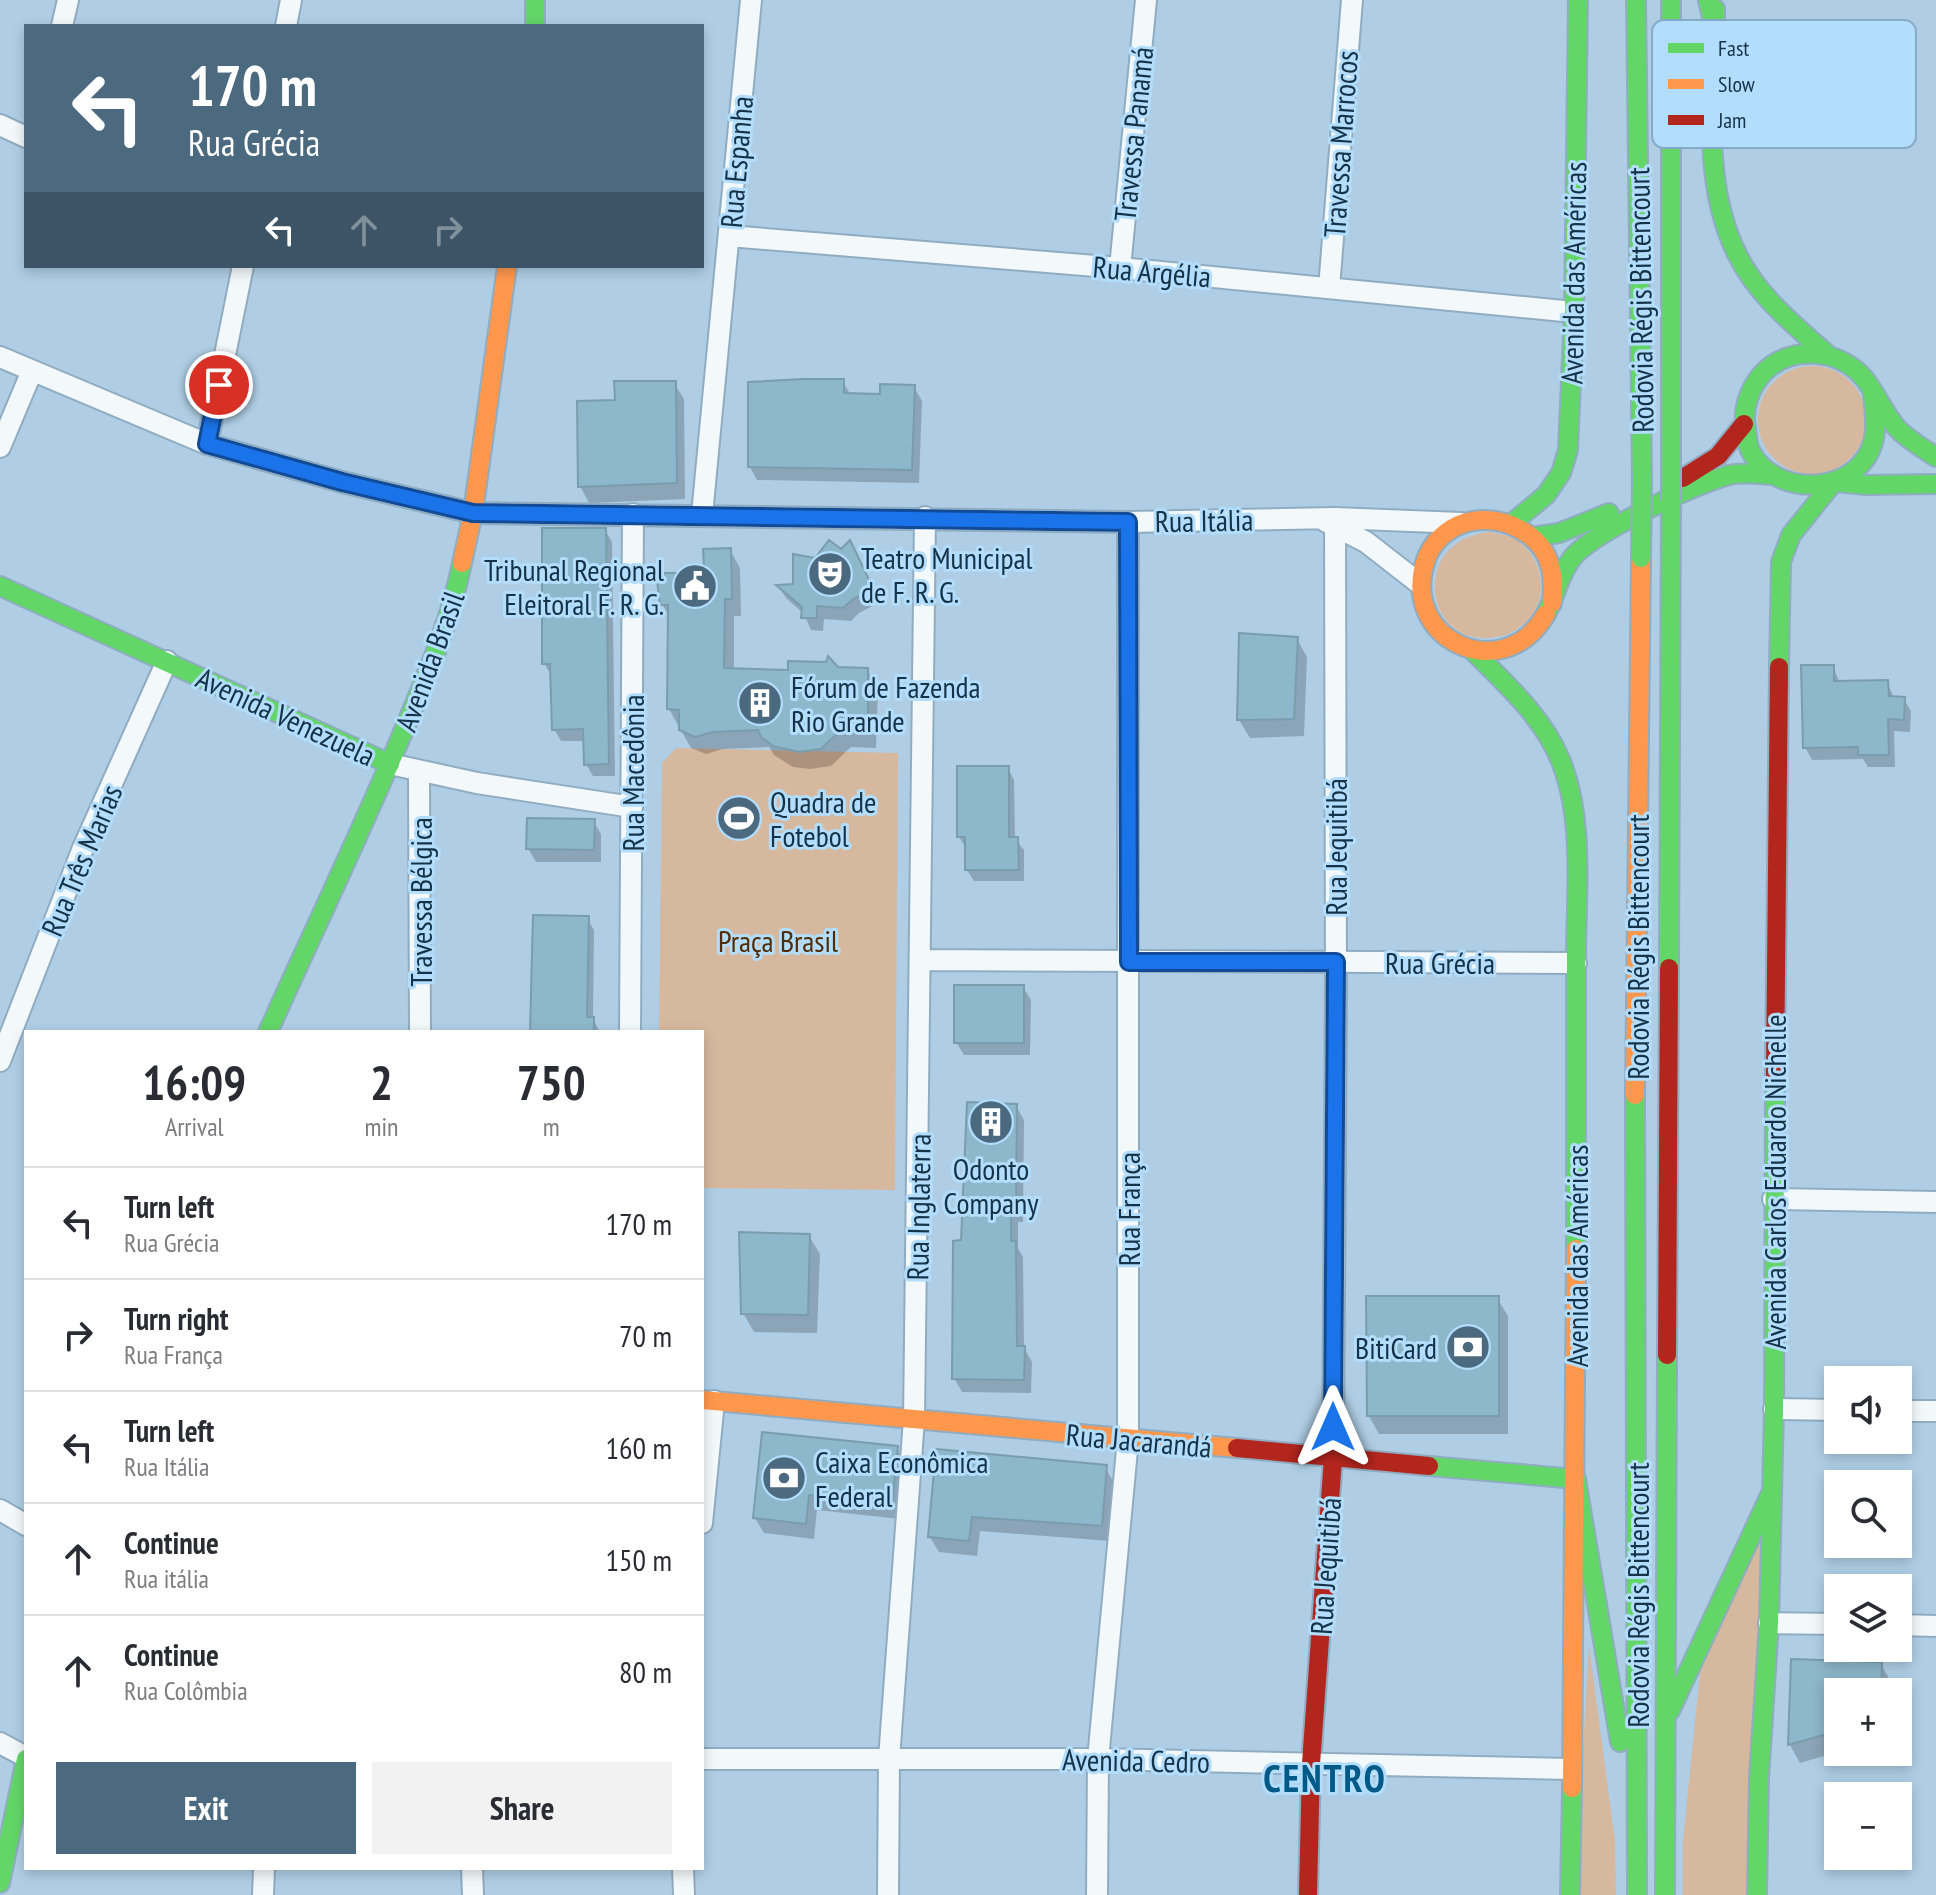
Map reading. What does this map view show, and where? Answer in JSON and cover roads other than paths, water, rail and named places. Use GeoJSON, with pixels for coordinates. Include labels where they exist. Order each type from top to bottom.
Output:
{"type":"FeatureCollection","features":[{"type":"Feature","properties":{"kind":"main road"},"geometry":{"type":"LineString","coordinates":[[535,0],[535,24]]}},
{"type":"Feature","properties":{"kind":"main road","name":"Avenida das Américas"},"geometry":{"type":"LineString","coordinates":[[1511,524],[1546,495],[1561,473],[1568,450],[1574,312],[1578,0]]}},
{"type":"Feature","properties":{"kind":"main road","name":"Rodovia Régis Bittencourt"},"geometry":{"type":"LineString","coordinates":[[1636,0],[1642,480],[1635,985],[1637,1895]]}},
{"type":"Feature","properties":{"kind":"main road","name":"Rodovia Régis Bittencourt"},"geometry":{"type":"LineString","coordinates":[[1665,1895],[1671,148]]}},
{"type":"Feature","properties":{"kind":"main road"},"geometry":{"type":"LineString","coordinates":[[1715,148],[1719,205],[1738,257],[1787,318],[1828,355]]}},
{"type":"Feature","properties":{"kind":"main road","name":"Avenida Brasil"},"geometry":{"type":"LineString","coordinates":[[269,1030],[390,764],[434,657],[457,589],[473,513],[507,268]]}},
{"type":"Feature","properties":{"kind":"main road"},"geometry":{"type":"LineString","coordinates":[[1772,475],[1757,461],[1748,443],[1744,424],[1745,406],[1751,389],[1769,369],[1792,356],[1810,353],[1828,355],[1847,363],[1863,377],[1897,428],[1936,457]]}},
{"type":"Feature","properties":{"kind":"main road"},"geometry":{"type":"LineString","coordinates":[[1834,483],[1855,471],[1869,455],[1877,436],[1878,415],[1873,394]]}},
{"type":"Feature","properties":{"kind":"main road"},"geometry":{"type":"LineString","coordinates":[[1532,537],[1559,533],[1590,522],[1703,469],[1719,457],[1744,424]]}},
{"type":"Feature","properties":{"kind":"main road"},"geometry":{"type":"LineString","coordinates":[[1552,603],[1553,579],[1547,556],[1532,537],[1511,524],[1488,519],[1463,523],[1446,532],[1432,547],[1423,564],[1421,599],[1434,627],[1458,646],[1473,651],[1498,651],[1522,642],[1540,625],[1552,603],[1563,574],[1575,554],[1590,541],[1730,475],[1772,475],[1801,487],[1834,483],[1936,484]]}},
{"type":"Feature","properties":{"kind":"main road","name":"Avenida Carlos Eduardo Nichelle"},"geometry":{"type":"LineString","coordinates":[[1757,1895],[1759,1778],[1769,1623],[1774,1409],[1776,787],[1781,562],[1791,535],[1834,483]]}},
{"type":"Feature","properties":{"kind":"main road","name":"Avenida Venezuela"},"geometry":{"type":"LineString","coordinates":[[0,586],[390,764]]}},
{"type":"Feature","properties":{"kind":"main road","name":"Avenida das Américas"},"geometry":{"type":"LineString","coordinates":[[1473,651],[1524,701],[1551,737],[1565,771],[1573,805],[1576,1479],[1570,1895]]}},
{"type":"Feature","properties":{"kind":"main road","name":"Rua Jacarandá"},"geometry":{"type":"LineString","coordinates":[[708,1400],[1576,1479]]}},
{"type":"Feature","properties":{"kind":"main road","name":"Rua Jequitibá"},"geometry":{"type":"LineString","coordinates":[[1308,1895],[1311,1764],[1333,1458]]}},
{"type":"Feature","properties":{"kind":"main road"},"geometry":{"type":"LineString","coordinates":[[1576,1479],[1637,1847]]}},
{"type":"Feature","properties":{"kind":"main road"},"geometry":{"type":"LineString","coordinates":[[1665,1723],[1771,1493]]}},
{"type":"Feature","properties":{"kind":"main road"},"geometry":{"type":"LineString","coordinates":[[0,1883],[24,1768]]}},
{"type":"Feature","properties":{"kind":"street"},"geometry":{"type":"LineString","coordinates":[[62,24],[68,0]]}},
{"type":"Feature","properties":{"kind":"street"},"geometry":{"type":"LineString","coordinates":[[286,24],[291,0]]}},
{"type":"Feature","properties":{"kind":"street","name":"Rua Espanha"},"geometry":{"type":"LineString","coordinates":[[702,515],[751,0]]}},
{"type":"Feature","properties":{"kind":"street","name":"Travessa Panamá"},"geometry":{"type":"LineString","coordinates":[[1120,268],[1146,0]]}},
{"type":"Feature","properties":{"kind":"street","name":"Travessa Marrocos"},"geometry":{"type":"LineString","coordinates":[[1329,288],[1352,0]]}},
{"type":"Feature","properties":{"kind":"street"},"geometry":{"type":"LineString","coordinates":[[0,125],[24,136]]}},
{"type":"Feature","properties":{"kind":"street","name":"Rua Argélia"},"geometry":{"type":"LineString","coordinates":[[729,236],[1120,268],[1574,312]]}},
{"type":"Feature","properties":{"kind":"street"},"geometry":{"type":"LineString","coordinates":[[207,444],[243,268]]}},
{"type":"Feature","properties":{"kind":"street"},"geometry":{"type":"LineString","coordinates":[[0,357],[207,444],[342,482],[473,513],[702,515]]}},
{"type":"Feature","properties":{"kind":"street"},"geometry":{"type":"LineString","coordinates":[[0,447],[32,371]]}},
{"type":"Feature","properties":{"kind":"street","name":"Rua Macedônia"},"geometry":{"type":"LineString","coordinates":[[630,1030],[633,514]]}},
{"type":"Feature","properties":{"kind":"street","name":"Rua Itália"},"geometry":{"type":"LineString","coordinates":[[702,515],[1128,522],[1463,523]]}},
{"type":"Feature","properties":{"kind":"street","name":"Rua Inglaterra"},"geometry":{"type":"LineString","coordinates":[[888,1895],[889,1759],[914,1419],[925,517]]}},
{"type":"Feature","properties":{"kind":"street","name":"Rua Itália"},"geometry":{"type":"LineString","coordinates":[[1330,521],[1366,542],[1420,584]]}},
{"type":"Feature","properties":{"kind":"street","name":"Rua Jequitibá"},"geometry":{"type":"LineString","coordinates":[[1330,521],[1336,962],[1333,1458]]}},
{"type":"Feature","properties":{"kind":"street","name":"Rua França"},"geometry":{"type":"LineString","coordinates":[[1097,1895],[1098,1759],[1128,1439],[1128,522]]}},
{"type":"Feature","properties":{"kind":"street","name":"Rua Três Marias"},"geometry":{"type":"LineString","coordinates":[[2,1047],[83,848],[167,661]]}},
{"type":"Feature","properties":{"kind":"street","name":"Avenida Venezuela"},"geometry":{"type":"LineString","coordinates":[[390,764],[419,772],[632,807]]}},
{"type":"Feature","properties":{"kind":"street","name":"Travessa Bélgica"},"geometry":{"type":"LineString","coordinates":[[419,772],[420,1030]]}},
{"type":"Feature","properties":{"kind":"street","name":"Rua Grécia"},"geometry":{"type":"LineString","coordinates":[[920,960],[1576,963]]}},
{"type":"Feature","properties":{"kind":"street"},"geometry":{"type":"LineString","coordinates":[[1773,1199],[1936,1202]]}},
{"type":"Feature","properties":{"kind":"street"},"geometry":{"type":"LineString","coordinates":[[704,1482],[708,1400]]}},
{"type":"Feature","properties":{"kind":"street"},"geometry":{"type":"LineString","coordinates":[[1774,1409],[1824,1410]]}},
{"type":"Feature","properties":{"kind":"street"},"geometry":{"type":"LineString","coordinates":[[1912,1411],[1936,1411]]}},
{"type":"Feature","properties":{"kind":"street"},"geometry":{"type":"LineString","coordinates":[[0,1510],[24,1524]]}},
{"type":"Feature","properties":{"kind":"street"},"geometry":{"type":"LineString","coordinates":[[1769,1623],[1824,1624]]}},
{"type":"Feature","properties":{"kind":"street"},"geometry":{"type":"LineString","coordinates":[[1912,1625],[1936,1626]]}},
{"type":"Feature","properties":{"kind":"street"},"geometry":{"type":"LineString","coordinates":[[0,1743],[24,1757]]}},
{"type":"Feature","properties":{"kind":"street","name":"Avenida Cedro"},"geometry":{"type":"LineString","coordinates":[[704,1759],[1098,1759],[1570,1769]]}},
{"type":"Feature","properties":{"kind":"street"},"geometry":{"type":"LineString","coordinates":[[263,1895],[264,1870]]}},
{"type":"Feature","properties":{"kind":"street"},"geometry":{"type":"LineString","coordinates":[[472,1870],[473,1895]]}},
{"type":"Feature","properties":{"kind":"street"},"geometry":{"type":"LineString","coordinates":[[683,1870],[684,1895]]}},
{"type":"Feature","properties":{"kind":"place","name":"Teatro Municipal de F. R. G."},"geometry":{"type":"Point","coordinates":[830,574]}},
{"type":"Feature","properties":{"kind":"place","name":"Tribunal Regional Eleitoral F. R. G."},"geometry":{"type":"Point","coordinates":[695,586]}},
{"type":"Feature","properties":{"kind":"place","name":"Fórum de Fazenda Rio Grande"},"geometry":{"type":"Point","coordinates":[760,703]}},
{"type":"Feature","properties":{"kind":"place","name":"Quadra de Fotebol"},"geometry":{"type":"Point","coordinates":[739,818]}},
{"type":"Feature","properties":{"kind":"place","name":"Odonto Company"},"geometry":{"type":"Point","coordinates":[991,1122]}},
{"type":"Feature","properties":{"kind":"place","name":"BitiCard"},"geometry":{"type":"Point","coordinates":[1468,1347]}},
{"type":"Feature","properties":{"kind":"place","name":"Caixa Econômica Federal"},"geometry":{"type":"Point","coordinates":[784,1478]}},
{"type":"Feature","properties":{"kind":"district","name":"CENTRO"},"geometry":{"type":"Point","coordinates":[1325,1777]}},
{"type":"Feature","properties":{"kind":"park label","name":"Praça Brasil"},"geometry":{"type":"Point","coordinates":[778,940]}}]}
